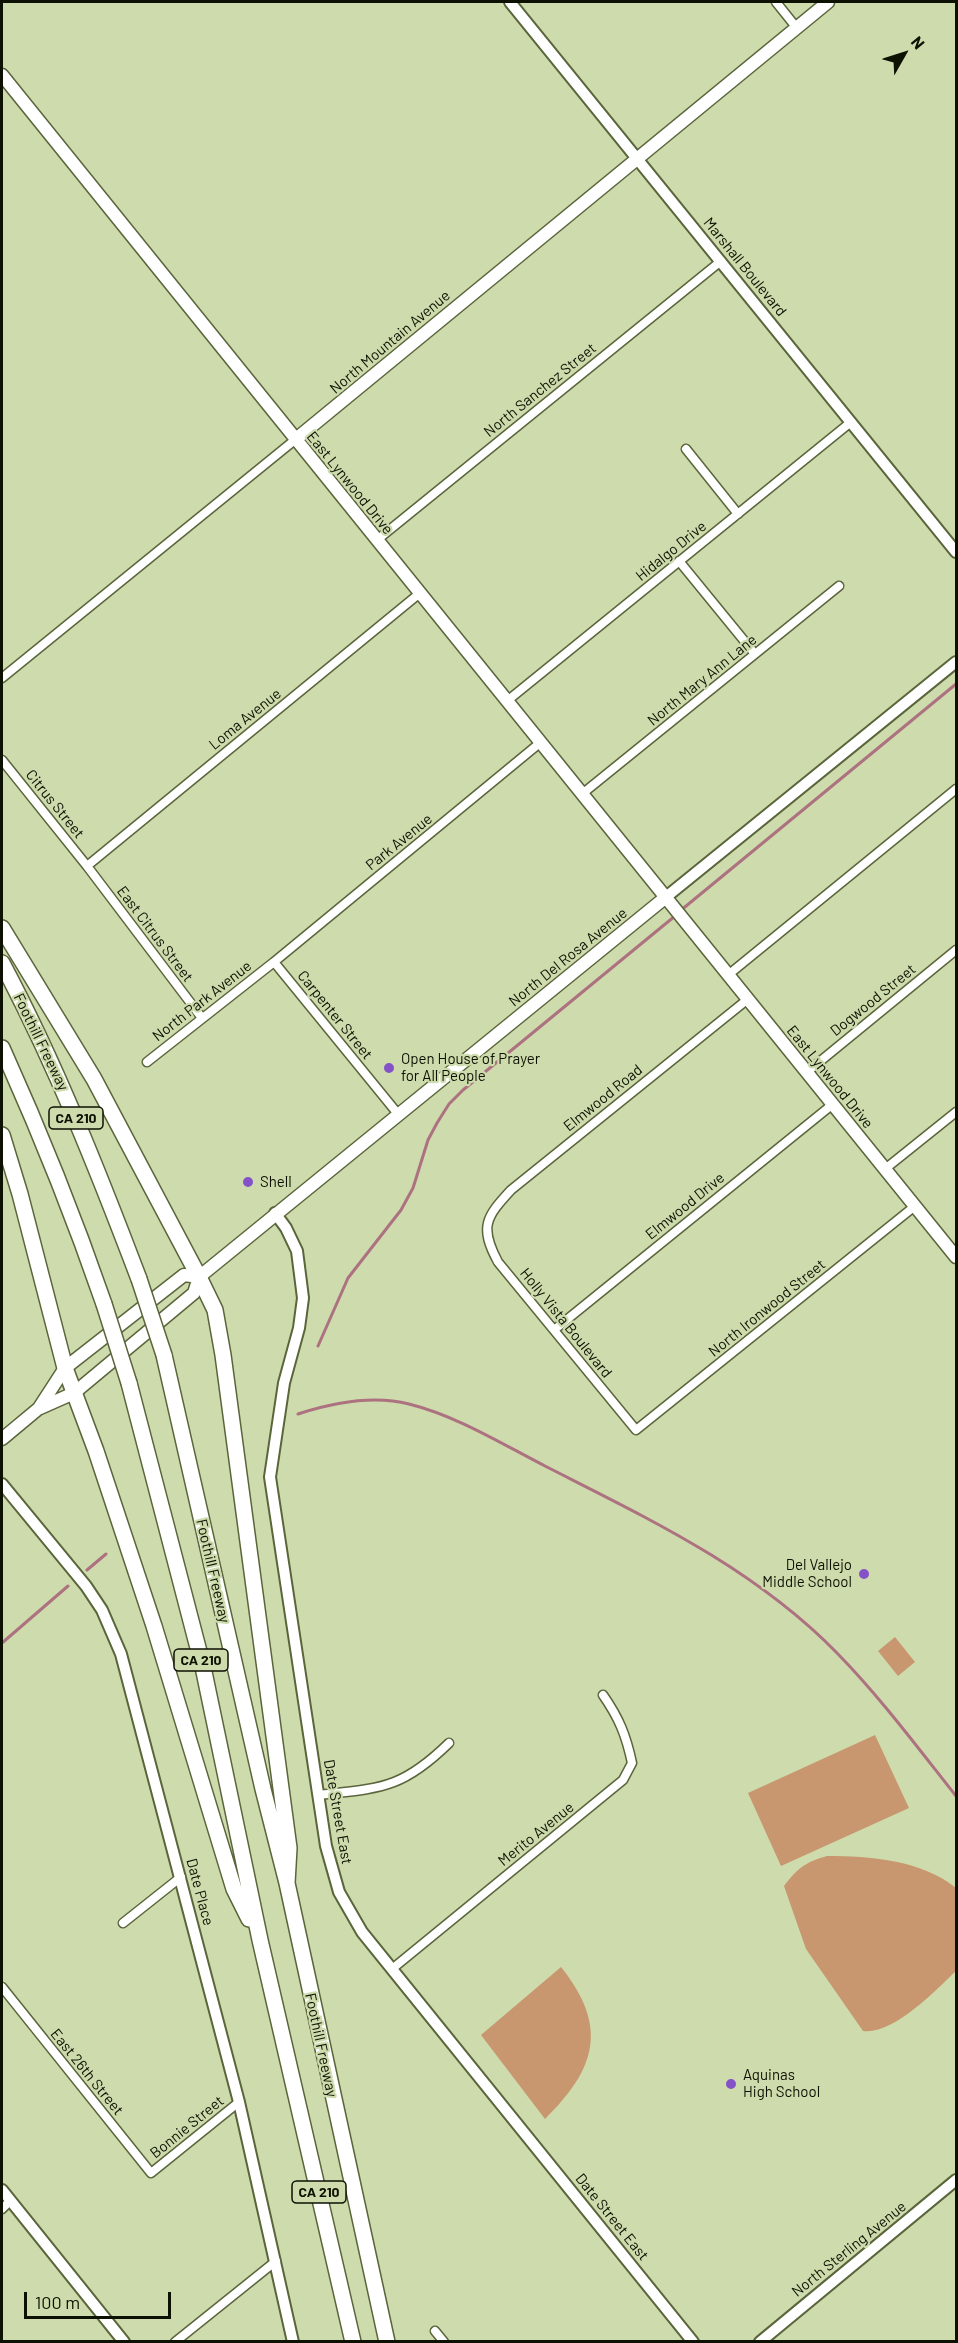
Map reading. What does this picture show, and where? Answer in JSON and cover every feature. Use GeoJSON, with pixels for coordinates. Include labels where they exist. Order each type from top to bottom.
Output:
{"type":"FeatureCollection","features":[{"type":"Feature","properties":{"kind":"highway"},"geometry":{"type":"LineString","coordinates":[[2,928],[94,1079],[215,1310],[289,1848],[287,1883]]}},
{"type":"Feature","properties":{"kind":"highway","name":"Foothill Freeway"},"geometry":{"type":"LineString","coordinates":[[2,963],[71,1105],[95,1163],[139,1279],[164,1355],[263,1789],[287,1883],[387,2342]]}},
{"type":"Feature","properties":{"kind":"highway","name":"CA 210"},"geometry":{"type":"LineString","coordinates":[[2,1048],[38,1128],[76,1222],[129,1383],[203,1667],[260,1940],[353,2342]]}},
{"type":"Feature","properties":{"kind":"highway"},"geometry":{"type":"LineString","coordinates":[[2,1136],[20,1194],[65,1368],[96,1451],[154,1626],[234,1889],[260,1940]]}},
{"type":"Feature","properties":{"kind":"main road","name":"North Mountain Avenue"},"geometry":{"type":"LineString","coordinates":[[296,439],[828,2]]}},
{"type":"Feature","properties":{"kind":"main road","name":"East Lynwood Drive"},"geometry":{"type":"LineString","coordinates":[[2,75],[957,1257]]}},
{"type":"Feature","properties":{"kind":"main road","name":"North Del Rosa Avenue"},"geometry":{"type":"LineString","coordinates":[[2,1439],[38,1409],[74,1393],[194,1293],[199,1277],[275,1213],[666,897]]}},
{"type":"Feature","properties":{"kind":"main road","name":"North Del Rosa Avenue"},"geometry":{"type":"LineString","coordinates":[[38,1409],[65,1368],[184,1275],[199,1277]]}},
{"type":"Feature","properties":{"kind":"street","name":"Marshall Boulevard"},"geometry":{"type":"LineString","coordinates":[[510,2],[957,552]]}},
{"type":"Feature","properties":{"kind":"street"},"geometry":{"type":"LineString","coordinates":[[776,2],[796,27]]}},
{"type":"Feature","properties":{"kind":"street","name":"North Sanchez Street"},"geometry":{"type":"LineString","coordinates":[[377,540],[721,261]]}},
{"type":"Feature","properties":{"kind":"street","name":"Hidalgo Drive"},"geometry":{"type":"LineString","coordinates":[[507,701],[851,422]]}},
{"type":"Feature","properties":{"kind":"street","name":"North Mountain Avenue"},"geometry":{"type":"LineString","coordinates":[[2,678],[296,439]]}},
{"type":"Feature","properties":{"kind":"street"},"geometry":{"type":"LineString","coordinates":[[686,449],[738,514]]}},
{"type":"Feature","properties":{"kind":"street"},"geometry":{"type":"LineString","coordinates":[[680,561],[755,654]]}},
{"type":"Feature","properties":{"kind":"street","name":"North Mary Ann Lane"},"geometry":{"type":"LineString","coordinates":[[582,794],[839,586]]}},
{"type":"Feature","properties":{"kind":"street","name":"Loma Avenue"},"geometry":{"type":"LineString","coordinates":[[87,866],[420,593]]}},
{"type":"Feature","properties":{"kind":"street","name":"North Del Rosa Avenue"},"geometry":{"type":"LineString","coordinates":[[666,897],[957,662]]}},
{"type":"Feature","properties":{"kind":"street","name":"Park Avenue"},"geometry":{"type":"LineString","coordinates":[[274,962],[541,742]]}},
{"type":"Feature","properties":{"kind":"street","name":"Citrus Street"},"geometry":{"type":"LineString","coordinates":[[2,760],[87,866]]}},
{"type":"Feature","properties":{"kind":"street"},"geometry":{"type":"LineString","coordinates":[[728,975],[957,789]]}},
{"type":"Feature","properties":{"kind":"street","name":"East Citrus Street"},"geometry":{"type":"LineString","coordinates":[[87,866],[202,1018]]}},
{"type":"Feature","properties":{"kind":"street","name":"Dogwood Street"},"geometry":{"type":"LineString","coordinates":[[807,1072],[957,950]]}},
{"type":"Feature","properties":{"kind":"street","name":"North Park Avenue"},"geometry":{"type":"LineString","coordinates":[[147,1062],[274,962]]}},
{"type":"Feature","properties":{"kind":"street","name":"Carpenter Street"},"geometry":{"type":"LineString","coordinates":[[274,962],[398,1114]]}},
{"type":"Feature","properties":{"kind":"street","name":"Elmwood Road"},"geometry":{"type":"LineString","coordinates":[[487,1228],[490,1216],[512,1190],[748,999]]}},
{"type":"Feature","properties":{"kind":"street","name":"Elmwood Drive"},"geometry":{"type":"LineString","coordinates":[[554,1330],[833,1104]]}},
{"type":"Feature","properties":{"kind":"street"},"geometry":{"type":"LineString","coordinates":[[885,1169],[957,1112]]}},
{"type":"Feature","properties":{"kind":"street","name":"North Ironwood Street"},"geometry":{"type":"LineString","coordinates":[[636,1430],[915,1206]]}},
{"type":"Feature","properties":{"kind":"street","name":"Date Street East"},"geometry":{"type":"LineString","coordinates":[[275,1213],[286,1228],[297,1251],[303,1298],[299,1328],[284,1383],[270,1477],[326,1846],[339,1892],[362,1932],[693,2342]]}},
{"type":"Feature","properties":{"kind":"street","name":"Holly Vista Boulevard"},"geometry":{"type":"LineString","coordinates":[[487,1228],[489,1245],[498,1262],[636,1430]]}},
{"type":"Feature","properties":{"kind":"street","name":"Date Place"},"geometry":{"type":"LineString","coordinates":[[2,1484],[86,1586],[111,1629],[121,1654],[239,2102],[293,2342]]}},
{"type":"Feature","properties":{"kind":"street","name":"Merito Avenue"},"geometry":{"type":"LineString","coordinates":[[392,1969],[623,1780],[632,1763],[626,1734],[603,1695]]}},
{"type":"Feature","properties":{"kind":"street"},"geometry":{"type":"LineString","coordinates":[[319,1796],[378,1789],[394,1784],[429,1763],[449,1743]]}},
{"type":"Feature","properties":{"kind":"street"},"geometry":{"type":"LineString","coordinates":[[123,1923],[181,1877]]}},
{"type":"Feature","properties":{"kind":"street","name":"East 26th Street"},"geometry":{"type":"LineString","coordinates":[[2,1987],[151,2173]]}},
{"type":"Feature","properties":{"kind":"street","name":"Bonnie Street"},"geometry":{"type":"LineString","coordinates":[[151,2173],[239,2102]]}},
{"type":"Feature","properties":{"kind":"street","name":"North Sterling Avenue"},"geometry":{"type":"LineString","coordinates":[[760,2342],[957,2180]]}},
{"type":"Feature","properties":{"kind":"street"},"geometry":{"type":"LineString","coordinates":[[2,2190],[6,2205],[124,2342]]}},
{"type":"Feature","properties":{"kind":"street"},"geometry":{"type":"LineString","coordinates":[[175,2342],[276,2261]]}},
{"type":"Feature","properties":{"kind":"street"},"geometry":{"type":"LineString","coordinates":[[435,2331],[444,2342]]}},
{"type":"Feature","properties":{"kind":"shaded area"},"geometry":{"type":"Polygon","coordinates":[[[895,1637],[915,1662],[898,1676],[878,1651],[895,1637]]]}},
{"type":"Feature","properties":{"kind":"shaded area"},"geometry":{"type":"Polygon","coordinates":[[[875,1735],[909,1808],[781,1866],[748,1793],[875,1735]]]}},
{"type":"Feature","properties":{"kind":"shaded area"},"geometry":{"type":"Polygon","coordinates":[[[827,1856],[894,1861],[927,1871],[956,1888],[956,1971],[913,2010],[887,2026],[875,2030],[863,2031],[806,1949],[784,1886],[802,1866],[827,1856]]]}},
{"type":"Feature","properties":{"kind":"shaded area"},"geometry":{"type":"Polygon","coordinates":[[[561,1967],[586,2009],[590,2028],[590,2047],[585,2065],[576,2083],[545,2119],[481,2035],[561,1967]]]}},
{"type":"Feature","properties":{"kind":"waterway"},"geometry":{"type":"LineString","coordinates":[[680,911],[956,684]]}},
{"type":"Feature","properties":{"kind":"waterway"},"geometry":{"type":"LineString","coordinates":[[318,1346],[348,1278],[401,1210],[413,1188],[428,1140],[449,1104],[463,1090],[675,916]]}},
{"type":"Feature","properties":{"kind":"waterway"},"geometry":{"type":"LineString","coordinates":[[298,1414],[367,1400],[395,1401],[427,1409],[479,1431],[699,1548],[736,1570],[771,1595],[837,1653],[884,1705],[956,1796]]}},
{"type":"Feature","properties":{"kind":"waterway"},"geometry":{"type":"LineString","coordinates":[[87,1570],[106,1554]]}},
{"type":"Feature","properties":{"kind":"waterway"},"geometry":{"type":"LineString","coordinates":[[2,1643],[68,1586]]}},
{"type":"Feature","properties":{"kind":"place","name":"Open House of Prayer for All People"},"geometry":{"type":"Point","coordinates":[389,1068]}},
{"type":"Feature","properties":{"kind":"place","name":"Shell"},"geometry":{"type":"Point","coordinates":[248,1182]}},
{"type":"Feature","properties":{"kind":"place","name":"Del Vallejo Middle School"},"geometry":{"type":"Point","coordinates":[864,1574]}},
{"type":"Feature","properties":{"kind":"place","name":"Aquinas High School"},"geometry":{"type":"Point","coordinates":[731,2084]}}]}
